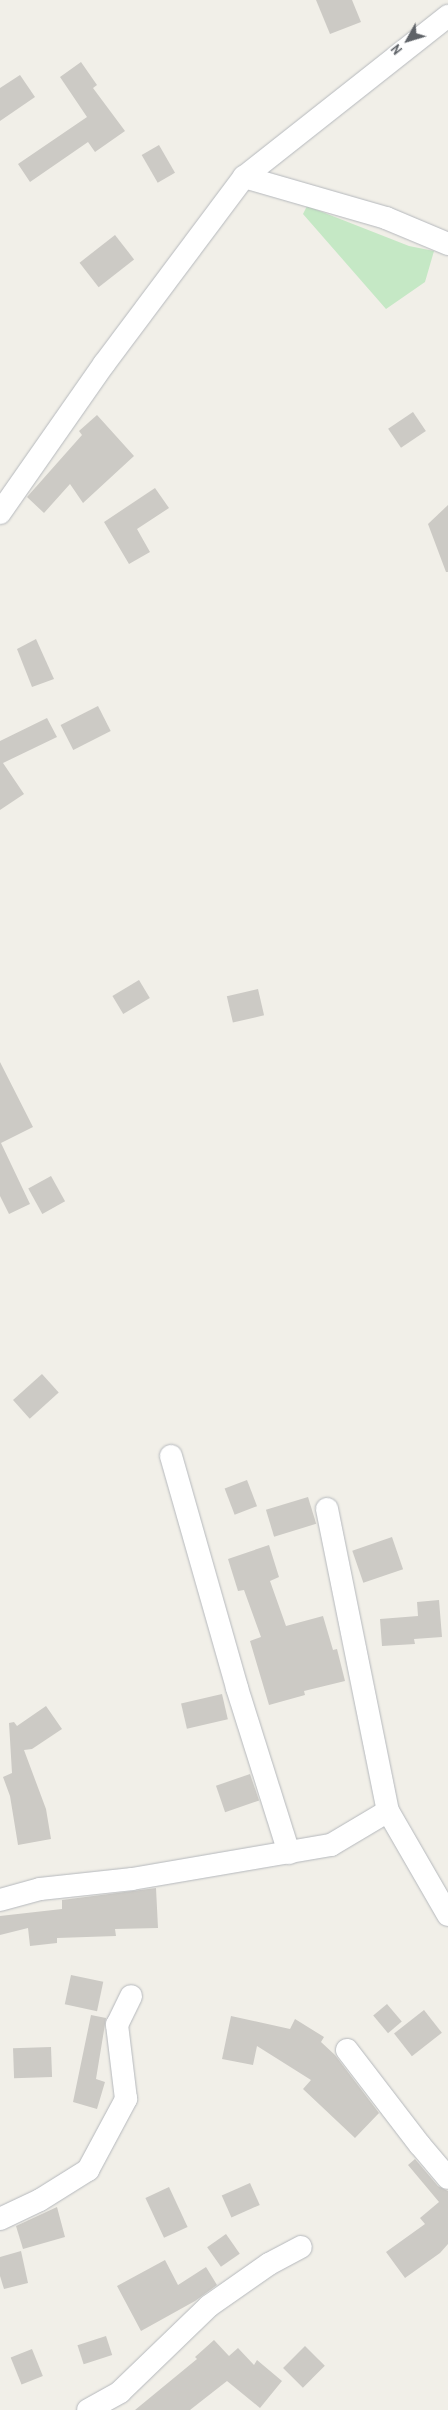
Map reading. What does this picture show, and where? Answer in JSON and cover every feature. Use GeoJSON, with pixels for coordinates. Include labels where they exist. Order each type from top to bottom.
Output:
{"type":"FeatureCollection","features":[{"type":"Feature","properties":{"kind":"street"},"geometry":{"type":"LineString","coordinates":[[0,513],[104,364],[244,177],[448,16]]}},
{"type":"Feature","properties":{"kind":"street"},"geometry":{"type":"LineString","coordinates":[[244,177],[386,218],[448,244]]}},
{"type":"Feature","properties":{"kind":"street"},"geometry":{"type":"LineString","coordinates":[[171,1456],[238,1688],[289,1853]]}},
{"type":"Feature","properties":{"kind":"street"},"geometry":{"type":"LineString","coordinates":[[327,1509],[388,1811],[448,1915]]}},
{"type":"Feature","properties":{"kind":"street"},"geometry":{"type":"LineString","coordinates":[[0,1900],[40,1889],[132,1879],[330,1845],[388,1811]]}},
{"type":"Feature","properties":{"kind":"street"},"geometry":{"type":"LineString","coordinates":[[0,2219],[40,2200],[88,2170],[126,2099],[117,2025],[131,1996]]}},
{"type":"Feature","properties":{"kind":"street"},"geometry":{"type":"LineString","coordinates":[[347,2050],[420,2145],[448,2178]]}},
{"type":"Feature","properties":{"kind":"street"},"geometry":{"type":"LineString","coordinates":[[88,2410],[120,2392],[209,2306],[269,2264],[300,2247]]}},
{"type":"Feature","properties":{"kind":"green space"},"geometry":{"type":"Polygon","coordinates":[[[307,206],[409,246],[434,251],[425,282],[386,309],[303,214],[307,206]]]}},
{"type":"Feature","properties":{"kind":"building"},"geometry":{"type":"Polygon","coordinates":[[[316,0],[352,0],[361,22],[330,34],[316,0]]]}},
{"type":"Feature","properties":{"kind":"building"},"geometry":{"type":"Polygon","coordinates":[[[81,62],[97,85],[93,88],[125,131],[95,152],[88,142],[30,182],[18,164],[87,117],[60,77],[81,62]]]}},
{"type":"Feature","properties":{"kind":"building"},"geometry":{"type":"Polygon","coordinates":[[[20,75],[35,97],[0,121],[0,88],[20,75]]]}},
{"type":"Feature","properties":{"kind":"building"},"geometry":{"type":"Polygon","coordinates":[[[159,145],[175,173],[158,183],[142,155],[159,145]]]}},
{"type":"Feature","properties":{"kind":"building"},"geometry":{"type":"Polygon","coordinates":[[[115,235],[134,259],[99,287],[80,263],[115,235]]]}},
{"type":"Feature","properties":{"kind":"building"},"geometry":{"type":"Polygon","coordinates":[[[413,412],[426,431],[401,448],[388,429],[413,412]]]}},
{"type":"Feature","properties":{"kind":"building"},"geometry":{"type":"Polygon","coordinates":[[[97,415],[134,456],[83,503],[70,484],[44,513],[27,497],[82,435],[79,431],[97,415]]]}},
{"type":"Feature","properties":{"kind":"building"},"geometry":{"type":"Polygon","coordinates":[[[155,488],[169,508],[137,529],[150,552],[129,564],[104,522],[155,488]]]}},
{"type":"Feature","properties":{"kind":"building"},"geometry":{"type":"Polygon","coordinates":[[[448,505],[448,572],[446,572],[428,524],[448,505]]]}},
{"type":"Feature","properties":{"kind":"building"},"geometry":{"type":"Polygon","coordinates":[[[36,639],[54,679],[32,687],[17,649],[36,639]]]}},
{"type":"Feature","properties":{"kind":"building"},"geometry":{"type":"Polygon","coordinates":[[[98,706],[111,731],[73,750],[61,725],[98,706]]]}},
{"type":"Feature","properties":{"kind":"building"},"geometry":{"type":"Polygon","coordinates":[[[47,718],[57,737],[3,763],[24,794],[0,810],[0,741],[47,718]]]}},
{"type":"Feature","properties":{"kind":"building"},"geometry":{"type":"Polygon","coordinates":[[[139,980],[150,998],[123,1014],[112,996],[139,980]]]}},
{"type":"Feature","properties":{"kind":"building"},"geometry":{"type":"Polygon","coordinates":[[[258,989],[264,1015],[233,1023],[227,996],[258,989]]]}},
{"type":"Feature","properties":{"kind":"building"},"geometry":{"type":"Polygon","coordinates":[[[0,1062],[33,1127],[1,1143],[30,1204],[9,1214],[0,1196],[0,1062]]]}},
{"type":"Feature","properties":{"kind":"building"},"geometry":{"type":"Polygon","coordinates":[[[51,1176],[65,1201],[42,1214],[28,1189],[51,1176]]]}},
{"type":"Feature","properties":{"kind":"building"},"geometry":{"type":"Polygon","coordinates":[[[42,1374],[59,1393],[30,1419],[13,1400],[42,1374]]]}},
{"type":"Feature","properties":{"kind":"building"},"geometry":{"type":"Polygon","coordinates":[[[247,1480],[257,1506],[235,1515],[225,1489],[247,1480]]]}},
{"type":"Feature","properties":{"kind":"building"},"geometry":{"type":"Polygon","coordinates":[[[308,1497],[316,1524],[274,1537],[266,1510],[308,1497]]]}},
{"type":"Feature","properties":{"kind":"building"},"geometry":{"type":"Polygon","coordinates":[[[392,1537],[403,1569],[363,1583],[352,1551],[392,1537]]]}},
{"type":"Feature","properties":{"kind":"building"},"geometry":{"type":"Polygon","coordinates":[[[269,1545],[279,1577],[270,1581],[286,1626],[323,1616],[333,1650],[337,1649],[345,1681],[304,1691],[305,1695],[269,1705],[250,1641],[261,1637],[244,1590],[238,1591],[228,1559],[269,1545]]]}},
{"type":"Feature","properties":{"kind":"building"},"geometry":{"type":"Polygon","coordinates":[[[439,1600],[442,1637],[414,1639],[415,1644],[382,1646],[380,1619],[418,1616],[417,1602],[439,1600]]]}},
{"type":"Feature","properties":{"kind":"building"},"geometry":{"type":"Polygon","coordinates":[[[222,1694],[228,1719],[187,1729],[181,1703],[222,1694]]]}},
{"type":"Feature","properties":{"kind":"building"},"geometry":{"type":"Polygon","coordinates":[[[46,1706],[62,1729],[32,1749],[24,1750],[46,1809],[51,1839],[18,1845],[10,1796],[3,1777],[12,1773],[9,1723],[14,1722],[17,1726],[46,1706]]]}},
{"type":"Feature","properties":{"kind":"building"},"geometry":{"type":"Polygon","coordinates":[[[250,1774],[259,1800],[225,1812],[216,1786],[250,1774]]]}},
{"type":"Feature","properties":{"kind":"building"},"geometry":{"type":"Polygon","coordinates":[[[156,1888],[158,1928],[115,1929],[116,1936],[57,1938],[57,1943],[30,1946],[28,1928],[0,1935],[0,1916],[62,1909],[62,1900],[156,1888]]]}},
{"type":"Feature","properties":{"kind":"building"},"geometry":{"type":"Polygon","coordinates":[[[71,1975],[103,1982],[97,2011],[65,2004],[71,1975]]]}},
{"type":"Feature","properties":{"kind":"building"},"geometry":{"type":"Polygon","coordinates":[[[387,2004],[402,2022],[388,2033],[373,2016],[387,2004]]]}},
{"type":"Feature","properties":{"kind":"building"},"geometry":{"type":"Polygon","coordinates":[[[424,2010],[442,2033],[412,2056],[394,2033],[424,2010]]]}},
{"type":"Feature","properties":{"kind":"building"},"geometry":{"type":"Polygon","coordinates":[[[91,2015],[106,2018],[96,2079],[105,2082],[97,2109],[73,2102],[91,2015]]]}},
{"type":"Feature","properties":{"kind":"building"},"geometry":{"type":"Polygon","coordinates":[[[231,2016],[290,2029],[295,2019],[324,2037],[321,2042],[335,2055],[379,2113],[355,2138],[303,2089],[311,2080],[257,2046],[253,2065],[222,2059],[231,2016]]]}},
{"type":"Feature","properties":{"kind":"building"},"geometry":{"type":"Polygon","coordinates":[[[51,2047],[52,2077],[14,2078],[13,2048],[51,2047]]]}},
{"type":"Feature","properties":{"kind":"building"},"geometry":{"type":"Polygon","coordinates":[[[415,2159],[438,2186],[448,2191],[448,2244],[440,2253],[405,2278],[386,2252],[425,2224],[420,2218],[439,2202],[408,2165],[415,2159]]]}},
{"type":"Feature","properties":{"kind":"building"},"geometry":{"type":"Polygon","coordinates":[[[250,2183],[260,2205],[231,2218],[222,2196],[250,2183]]]}},
{"type":"Feature","properties":{"kind":"building"},"geometry":{"type":"Polygon","coordinates":[[[169,2187],[188,2227],[164,2238],[145,2198],[169,2187]]]}},
{"type":"Feature","properties":{"kind":"building"},"geometry":{"type":"Polygon","coordinates":[[[57,2207],[65,2237],[23,2249],[16,2226],[57,2207]]]}},
{"type":"Feature","properties":{"kind":"building"},"geometry":{"type":"Polygon","coordinates":[[[226,2234],[240,2254],[221,2267],[207,2247],[226,2234]]]}},
{"type":"Feature","properties":{"kind":"building"},"geometry":{"type":"Polygon","coordinates":[[[21,2251],[28,2283],[4,2289],[0,2276],[0,2257],[21,2251]]]}},
{"type":"Feature","properties":{"kind":"building"},"geometry":{"type":"Polygon","coordinates":[[[165,2260],[178,2285],[206,2267],[217,2285],[195,2301],[141,2331],[117,2286],[165,2260]]]}},
{"type":"Feature","properties":{"kind":"building"},"geometry":{"type":"Polygon","coordinates":[[[106,2336],[112,2355],[84,2364],[77,2345],[106,2336]]]}},
{"type":"Feature","properties":{"kind":"building"},"geometry":{"type":"Polygon","coordinates":[[[214,2340],[229,2356],[238,2348],[254,2365],[257,2360],[282,2381],[260,2408],[227,2381],[190,2410],[135,2410],[197,2359],[195,2357],[214,2340]]]}},
{"type":"Feature","properties":{"kind":"building"},"geometry":{"type":"Polygon","coordinates":[[[305,2346],[325,2366],[303,2388],[283,2368],[305,2346]]]}},
{"type":"Feature","properties":{"kind":"building"},"geometry":{"type":"Polygon","coordinates":[[[32,2349],[43,2376],[22,2385],[11,2358],[32,2349]]]}}]}
